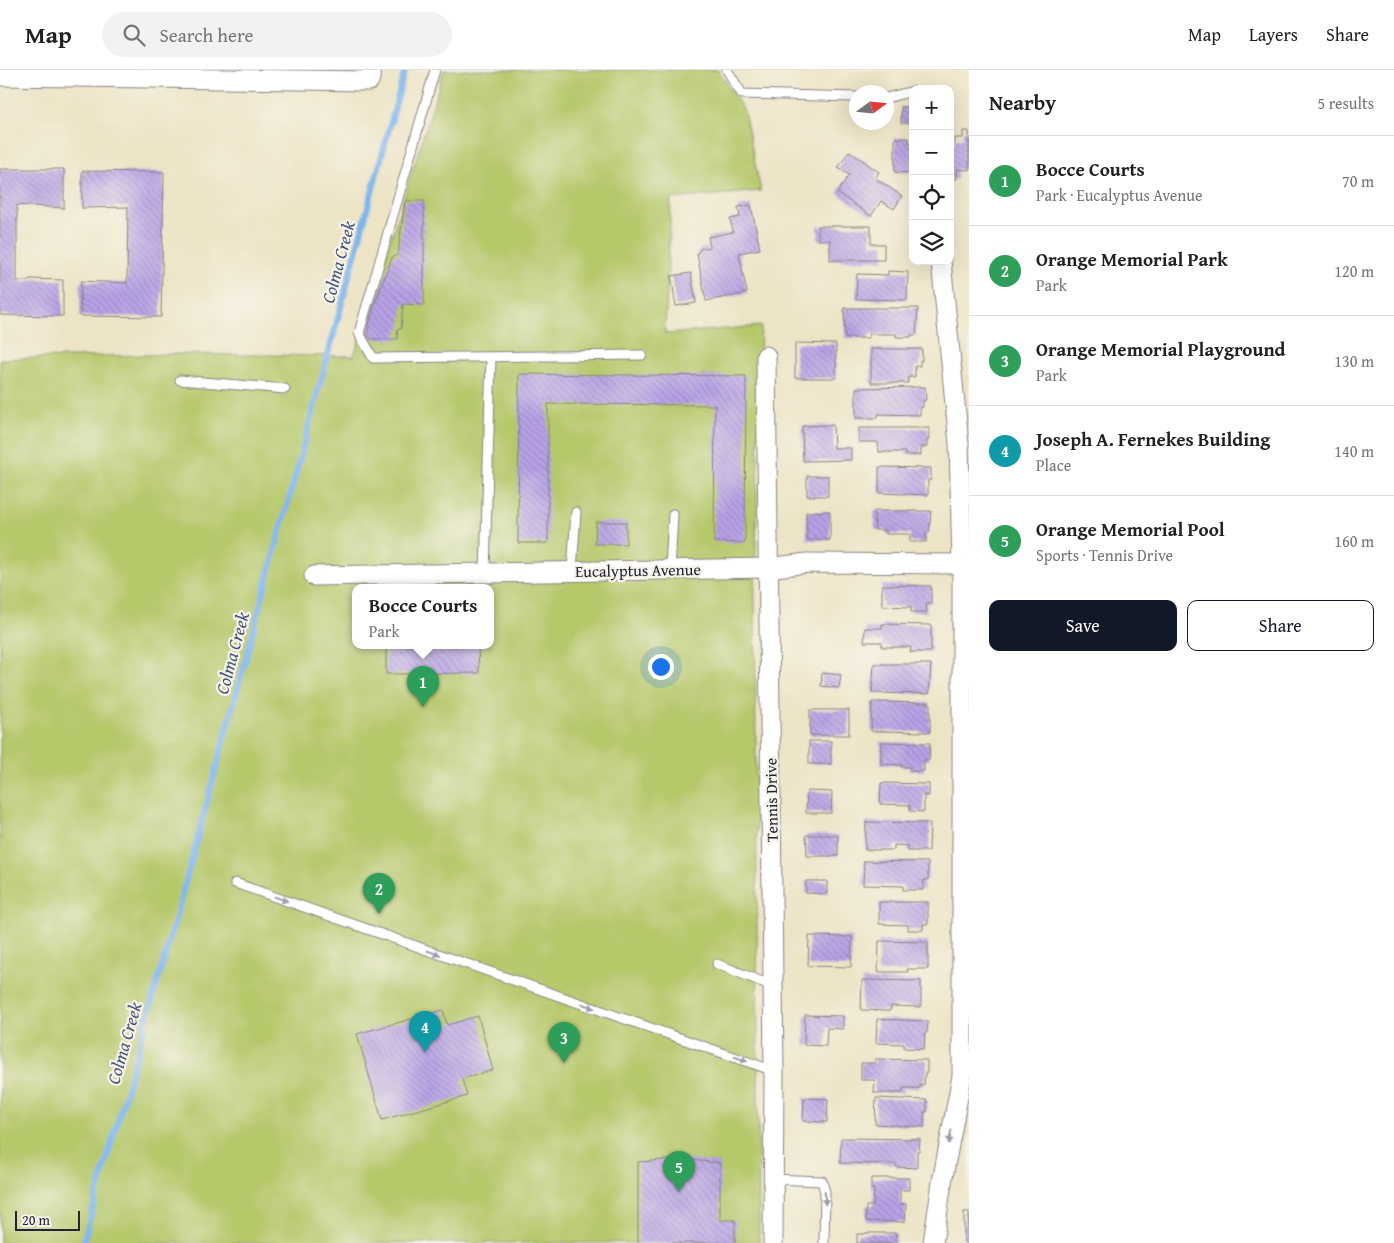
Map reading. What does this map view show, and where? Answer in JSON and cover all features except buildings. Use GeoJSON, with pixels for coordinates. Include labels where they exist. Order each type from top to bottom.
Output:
{"type":"FeatureCollection","features":[{"type":"Feature","properties":{"kind":"street"},"geometry":{"type":"LineString","coordinates":[[0,76],[369,81],[372,70]]}},
{"type":"Feature","properties":{"kind":"street"},"geometry":{"type":"LineString","coordinates":[[933,1243],[942,1182],[962,1076],[964,576],[959,444],[941,265]]}},
{"type":"Feature","properties":{"kind":"street","name":"Tennis Drive"},"geometry":{"type":"LineString","coordinates":[[766,356],[774,1071],[773,1243]]}},
{"type":"Feature","properties":{"kind":"street","name":"Eucalyptus Avenue"},"geometry":{"type":"LineString","coordinates":[[314,576],[768,568],[808,562],[964,576]]}},
{"type":"Feature","properties":{"kind":"lane"},"geometry":{"type":"LineString","coordinates":[[435,70],[359,333],[373,358],[642,355]]}},
{"type":"Feature","properties":{"kind":"lane"},"geometry":{"type":"LineString","coordinates":[[727,70],[742,94],[849,97]]}},
{"type":"Feature","properties":{"kind":"lane"},"geometry":{"type":"LineString","coordinates":[[894,96],[909,92]]}},
{"type":"Feature","properties":{"kind":"lane"},"geometry":{"type":"LineString","coordinates":[[485,573],[491,357]]}},
{"type":"Feature","properties":{"kind":"lane"},"geometry":{"type":"LineString","coordinates":[[180,380],[285,389]]}},
{"type":"Feature","properties":{"kind":"lane"},"geometry":{"type":"LineString","coordinates":[[572,571],[576,512]]}},
{"type":"Feature","properties":{"kind":"lane"},"geometry":{"type":"LineString","coordinates":[[670,570],[673,514]]}},
{"type":"Feature","properties":{"kind":"lane"},"geometry":{"type":"LineString","coordinates":[[234,883],[774,1071]]}},
{"type":"Feature","properties":{"kind":"lane"},"geometry":{"type":"LineString","coordinates":[[717,964],[773,986]]}},
{"type":"Feature","properties":{"kind":"lane"},"geometry":{"type":"LineString","coordinates":[[773,1179],[822,1181],[825,1192],[824,1243]]}},
{"type":"Feature","properties":{"kind":"green space"},"geometry":{"type":"Polygon","coordinates":[[[444,70],[718,70],[744,111],[761,191],[671,199],[665,334],[761,326],[755,585],[759,1243],[0,1243],[0,359],[174,354],[354,356],[444,70]]]}},
{"type":"Feature","properties":{"kind":"waterway","name":"Colma Creek"},"geometry":{"type":"LineString","coordinates":[[83,1243],[176,917],[405,70]]}},
{"type":"Feature","properties":{"kind":"place","name":"Bocce Courts"},"geometry":{"type":"Point","coordinates":[423,707]}},
{"type":"Feature","properties":{"kind":"place","name":"Orange Memorial Park"},"geometry":{"type":"Point","coordinates":[379,914]}},
{"type":"Feature","properties":{"kind":"place","name":"Joseph A. Fernekes Building"},"geometry":{"type":"Point","coordinates":[425,1052]}},
{"type":"Feature","properties":{"kind":"place","name":"Orange Memorial Playground"},"geometry":{"type":"Point","coordinates":[564,1063]}},
{"type":"Feature","properties":{"kind":"place","name":"Orange Memorial Pool"},"geometry":{"type":"Point","coordinates":[679,1192]}}]}
